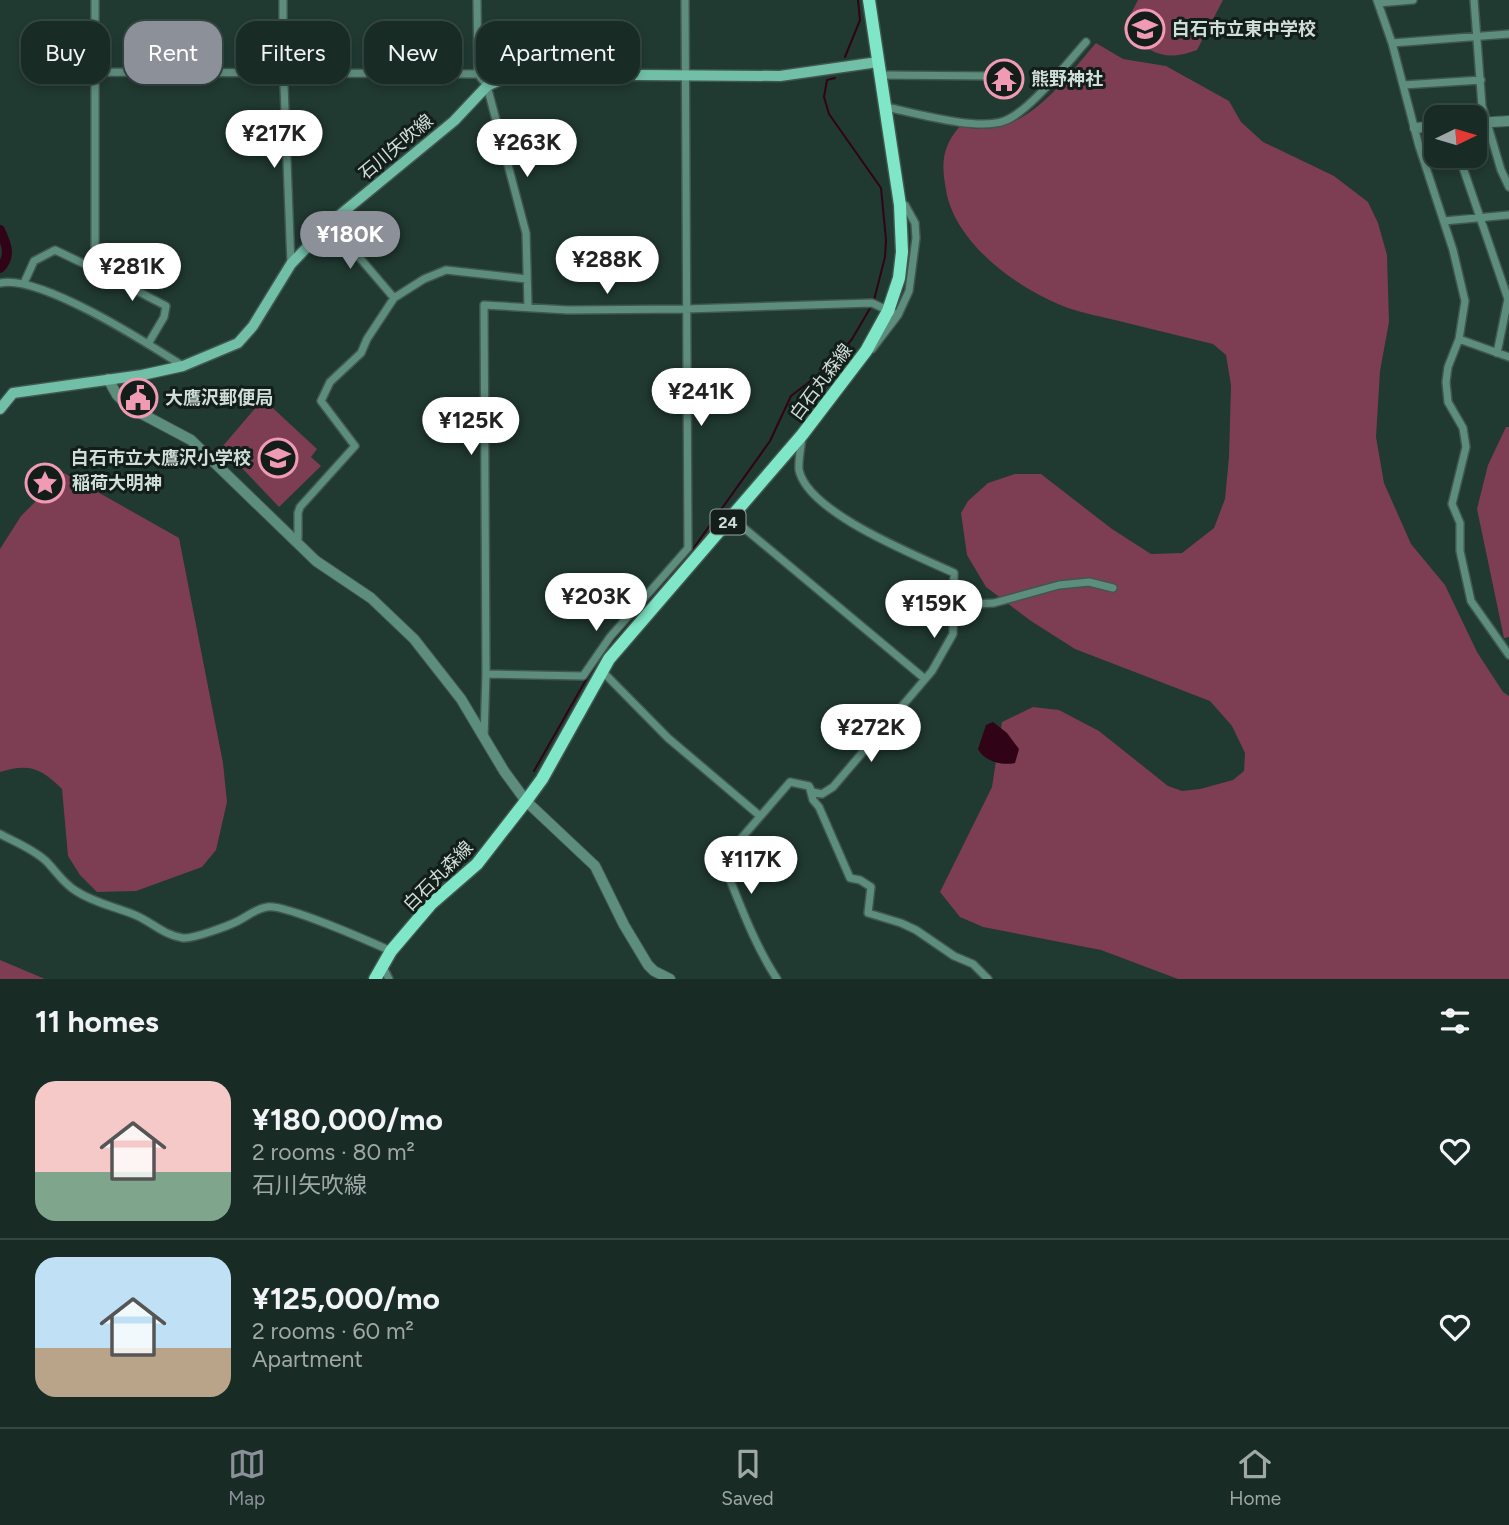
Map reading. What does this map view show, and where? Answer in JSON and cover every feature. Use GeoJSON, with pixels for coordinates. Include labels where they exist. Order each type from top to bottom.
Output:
{"type":"FeatureCollection","features":[{"type":"Feature","properties":{"kind":"main road","name":"白石丸森線"},"geometry":{"type":"LineString","coordinates":[[374,979],[391,951],[431,904],[477,864],[526,801],[542,779],[601,670],[802,435],[866,351],[899,278],[902,252],[900,205],[869,0]]}},
{"type":"Feature","properties":{"kind":"main road","name":"石川矢吹線"},"geometry":{"type":"LineString","coordinates":[[0,409],[13,393],[183,366],[238,343],[253,326],[291,264],[330,223],[454,121],[487,86],[513,75],[780,76],[818,73],[878,62]]}},
{"type":"Feature","properties":{"kind":"street"},"geometry":{"type":"LineString","coordinates":[[95,0],[95,21]]}},
{"type":"Feature","properties":{"kind":"street"},"geometry":{"type":"LineString","coordinates":[[283,0],[283,21]]}},
{"type":"Feature","properties":{"kind":"street"},"geometry":{"type":"LineString","coordinates":[[477,0],[477,21]]}},
{"type":"Feature","properties":{"kind":"street"},"geometry":{"type":"LineString","coordinates":[[486,674],[583,676],[610,637],[688,548],[685,0]]}},
{"type":"Feature","properties":{"kind":"street"},"geometry":{"type":"LineString","coordinates":[[1413,0],[1378,1],[1444,221],[1465,301],[1459,339],[1448,367],[1446,391],[1448,402],[1463,428],[1466,447],[1452,504],[1460,523],[1460,551],[1471,601],[1509,655]]}},
{"type":"Feature","properties":{"kind":"street"},"geometry":{"type":"LineString","coordinates":[[1474,0],[1482,105]]}},
{"type":"Feature","properties":{"kind":"street"},"geometry":{"type":"LineString","coordinates":[[1392,43],[1509,34]]}},
{"type":"Feature","properties":{"kind":"street"},"geometry":{"type":"LineString","coordinates":[[886,107],[969,122],[989,124],[1005,121],[1021,111],[1086,42]]}},
{"type":"Feature","properties":{"kind":"street"},"geometry":{"type":"LineString","coordinates":[[110,72],[236,73]]}},
{"type":"Feature","properties":{"kind":"street"},"geometry":{"type":"LineString","coordinates":[[350,74],[476,74]]}},
{"type":"Feature","properties":{"kind":"street"},"geometry":{"type":"LineString","coordinates":[[880,75],[995,76]]}},
{"type":"Feature","properties":{"kind":"street"},"geometry":{"type":"LineString","coordinates":[[1403,85],[1481,80]]}},
{"type":"Feature","properties":{"kind":"street"},"geometry":{"type":"LineString","coordinates":[[95,269],[96,84]]}},
{"type":"Feature","properties":{"kind":"street"},"geometry":{"type":"LineString","coordinates":[[284,84],[291,264]]}},
{"type":"Feature","properties":{"kind":"street"},"geometry":{"type":"LineString","coordinates":[[487,86],[526,233],[528,306]]}},
{"type":"Feature","properties":{"kind":"street"},"geometry":{"type":"LineString","coordinates":[[1488,122],[1509,121]]}},
{"type":"Feature","properties":{"kind":"street"},"geometry":{"type":"LineString","coordinates":[[1415,128],[1424,128]]}},
{"type":"Feature","properties":{"kind":"street"},"geometry":{"type":"LineString","coordinates":[[1488,139],[1509,187]]}},
{"type":"Feature","properties":{"kind":"street"},"geometry":{"type":"LineString","coordinates":[[1463,168],[1508,299],[1506,327],[1497,353]]}},
{"type":"Feature","properties":{"kind":"street"},"geometry":{"type":"LineString","coordinates":[[1444,221],[1509,215]]}},
{"type":"Feature","properties":{"kind":"street"},"geometry":{"type":"LineString","coordinates":[[330,223],[394,298]]}},
{"type":"Feature","properties":{"kind":"street"},"geometry":{"type":"LineString","coordinates":[[24,282],[34,261],[55,250],[95,269],[166,306],[164,317],[148,344]]}},
{"type":"Feature","properties":{"kind":"street"},"geometry":{"type":"LineString","coordinates":[[294,541],[298,538],[300,506],[355,446],[321,401],[330,383],[361,353],[366,339],[394,298],[424,279],[446,270],[527,279]]}},
{"type":"Feature","properties":{"kind":"street"},"geometry":{"type":"LineString","coordinates":[[0,283],[24,282],[71,301],[183,366]]}},
{"type":"Feature","properties":{"kind":"street"},"geometry":{"type":"LineString","coordinates":[[484,738],[484,305],[568,310],[884,308]]}},
{"type":"Feature","properties":{"kind":"street"},"geometry":{"type":"LineString","coordinates":[[1459,339],[1509,357]]}},
{"type":"Feature","properties":{"kind":"street"},"geometry":{"type":"LineString","coordinates":[[108,379],[117,395],[129,407],[191,440],[316,561],[372,598],[414,639],[461,699],[526,801],[595,866],[641,955],[654,971],[670,979]]}},
{"type":"Feature","properties":{"kind":"street"},"geometry":{"type":"LineString","coordinates":[[802,435],[799,470],[816,498],[834,513],[954,573],[953,634],[925,679],[833,787],[822,794],[812,792],[809,786]]}},
{"type":"Feature","properties":{"kind":"street"},"geometry":{"type":"LineString","coordinates":[[732,518],[925,679]]}},
{"type":"Feature","properties":{"kind":"street"},"geometry":{"type":"LineString","coordinates":[[953,605],[994,603],[1059,585],[1089,582],[1113,588]]}},
{"type":"Feature","properties":{"kind":"street"},"geometry":{"type":"LineString","coordinates":[[601,670],[668,738],[760,816]]}},
{"type":"Feature","properties":{"kind":"street"},"geometry":{"type":"LineString","coordinates":[[777,979],[756,942],[724,862],[725,857],[790,782],[809,786]]}},
{"type":"Feature","properties":{"kind":"street"},"geometry":{"type":"LineString","coordinates":[[809,786],[850,878],[860,880],[871,887],[868,913],[916,930],[954,956],[973,964],[988,979]]}},
{"type":"Feature","properties":{"kind":"street"},"geometry":{"type":"LineString","coordinates":[[0,834],[44,859],[66,885],[78,893],[135,915],[163,932],[186,939],[230,925],[269,906],[360,936],[391,951]]}},
{"type":"Feature","properties":{"kind":"street"},"geometry":{"type":"LineString","coordinates":[[383,967],[389,979]]}},
{"type":"Feature","properties":{"kind":"shaded area"},"geometry":{"type":"Polygon","coordinates":[[[1138,0],[1223,0],[1197,50],[1168,55],[1153,51],[1126,36],[1124,27],[1138,0]]]}},
{"type":"Feature","properties":{"kind":"shaded area"},"geometry":{"type":"Polygon","coordinates":[[[1096,43],[1123,59],[1166,66],[1229,101],[1241,122],[1263,142],[1334,176],[1368,202],[1378,223],[1387,255],[1389,322],[1380,371],[1376,437],[1384,483],[1411,544],[1445,585],[1477,652],[1503,692],[1509,696],[1509,979],[1178,979],[1101,950],[983,927],[960,917],[940,892],[992,787],[1002,722],[1033,707],[1059,710],[1099,731],[1168,786],[1182,791],[1233,780],[1244,771],[1245,753],[1232,726],[1210,701],[1075,649],[1031,621],[986,587],[967,555],[961,513],[968,501],[988,483],[1015,474],[1041,474],[1112,529],[1151,554],[1182,553],[1214,528],[1225,499],[1231,385],[1226,355],[1213,344],[1074,310],[1030,290],[1010,277],[976,246],[962,229],[946,190],[944,156],[960,126],[981,129],[1016,121],[1046,99],[1096,43]]]}},
{"type":"Feature","properties":{"kind":"shaded area"},"geometry":{"type":"Polygon","coordinates":[[[263,399],[317,449],[311,457],[321,466],[279,507],[222,447],[263,399]]]}},
{"type":"Feature","properties":{"kind":"shaded area"},"geometry":{"type":"Polygon","coordinates":[[[1506,427],[1509,427],[1509,637],[1504,638],[1477,509],[1488,465],[1506,427]]]}},
{"type":"Feature","properties":{"kind":"shaded area"},"geometry":{"type":"Polygon","coordinates":[[[64,473],[179,538],[223,763],[227,802],[216,850],[202,867],[136,891],[97,892],[80,875],[68,856],[62,789],[54,782],[34,769],[19,768],[0,772],[0,549],[21,516],[64,473]]]}},
{"type":"Feature","properties":{"kind":"shaded area"},"geometry":{"type":"Polygon","coordinates":[[[993,722],[1007,733],[1019,749],[1015,763],[994,762],[984,757],[978,749],[986,725],[993,722]]]}},
{"type":"Feature","properties":{"kind":"shaded area"},"geometry":{"type":"Polygon","coordinates":[[[0,960],[45,979],[0,979],[0,960]]]}},
{"type":"Feature","properties":{"kind":"waterway"},"geometry":{"type":"LineString","coordinates":[[845,57],[860,20],[858,0]]}},
{"type":"Feature","properties":{"kind":"waterway"},"geometry":{"type":"LineString","coordinates":[[835,78],[827,80],[824,97],[829,114],[881,188],[885,257],[874,300]]}},
{"type":"Feature","properties":{"kind":"waterway"},"geometry":{"type":"LineString","coordinates":[[0,230],[7,254],[0,268]]}},
{"type":"Feature","properties":{"kind":"waterway"},"geometry":{"type":"LineString","coordinates":[[534,771],[587,678],[613,640],[693,549],[770,441],[791,396],[831,365],[852,339],[872,305]]}},
{"type":"Feature","properties":{"kind":"place","name":"白石市立東中学校"},"geometry":{"type":"Point","coordinates":[1145,29]}},
{"type":"Feature","properties":{"kind":"place","name":"熊野神社"},"geometry":{"type":"Point","coordinates":[1004,79]}},
{"type":"Feature","properties":{"kind":"place","name":"大鷹沢郵便局"},"geometry":{"type":"Point","coordinates":[138,398]}},
{"type":"Feature","properties":{"kind":"place","name":"白石市立大鷹沢小学校"},"geometry":{"type":"Point","coordinates":[278,458]}},
{"type":"Feature","properties":{"kind":"place","name":"稲荷大明神"},"geometry":{"type":"Point","coordinates":[45,483]}}]}
